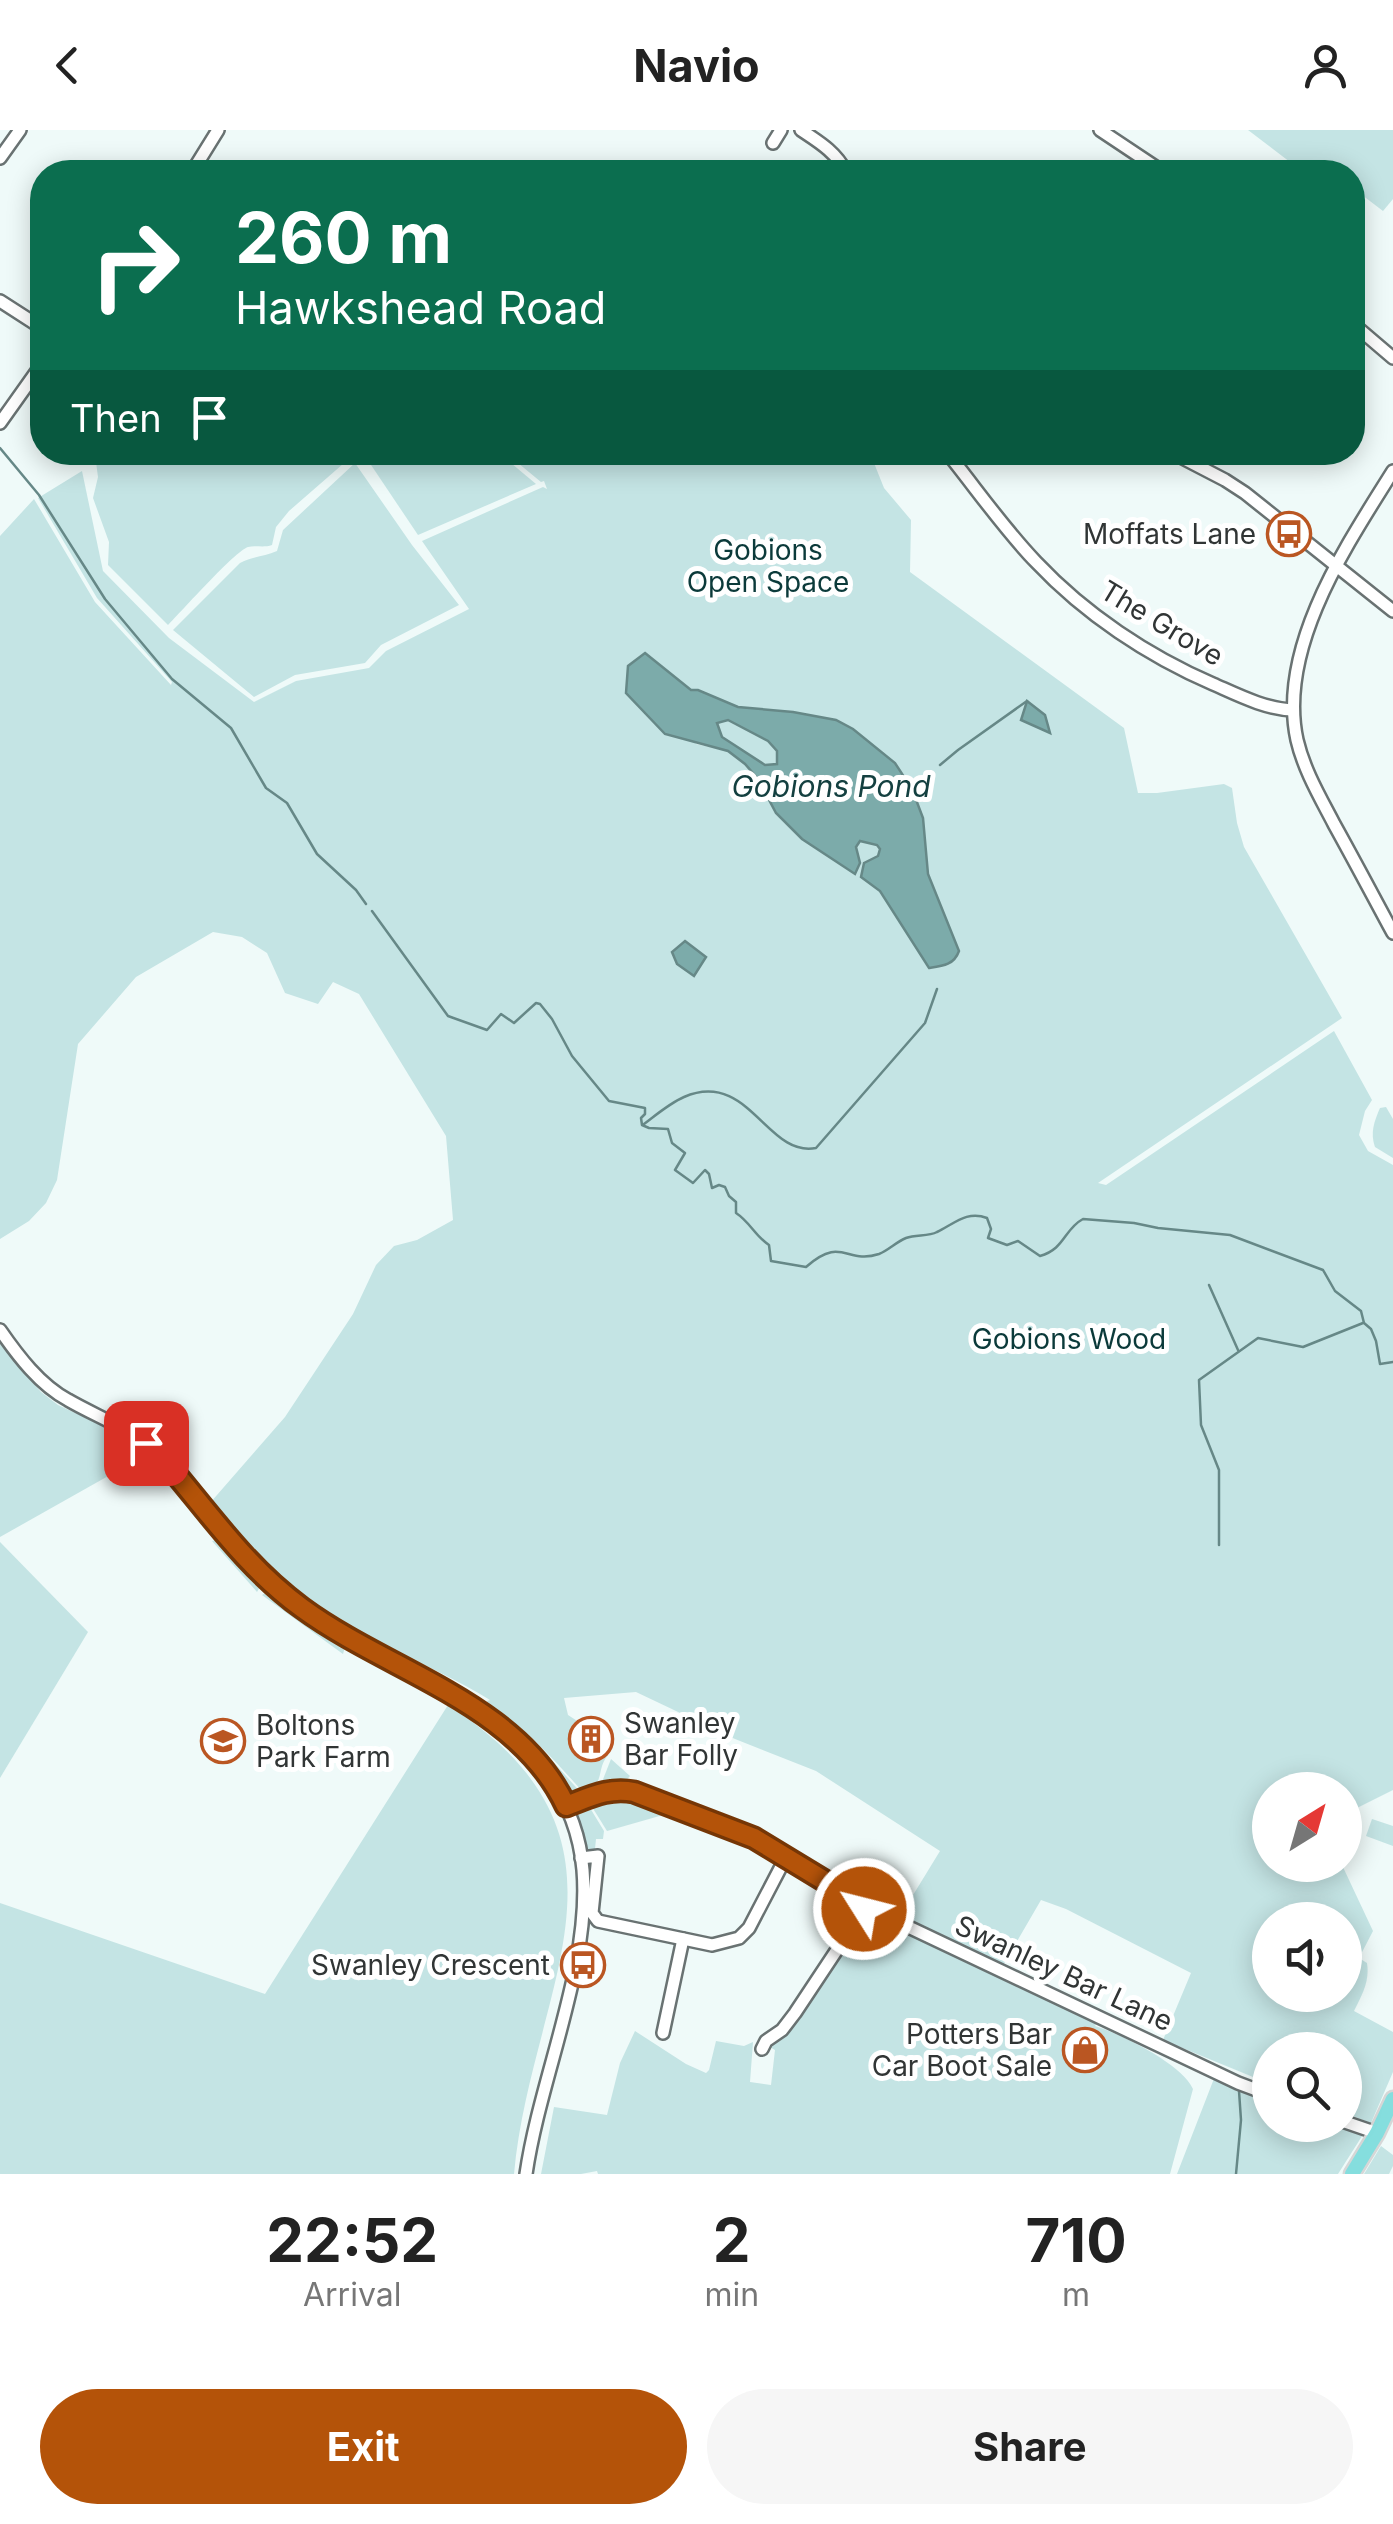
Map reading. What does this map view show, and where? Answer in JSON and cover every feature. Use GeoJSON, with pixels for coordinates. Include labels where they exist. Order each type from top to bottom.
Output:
{"type":"FeatureCollection","features":[{"type":"Feature","properties":{"kind":"main road"},"geometry":{"type":"LineString","coordinates":[[1352,2174],[1393,2099]]}},
{"type":"Feature","properties":{"kind":"street"},"geometry":{"type":"LineString","coordinates":[[0,158],[20,130]]}},
{"type":"Feature","properties":{"kind":"street"},"geometry":{"type":"LineString","coordinates":[[200,160],[218,130]]}},
{"type":"Feature","properties":{"kind":"street"},"geometry":{"type":"LineString","coordinates":[[773,143],[781,130]]}},
{"type":"Feature","properties":{"kind":"street"},"geometry":{"type":"LineString","coordinates":[[801,130],[840,160]]}},
{"type":"Feature","properties":{"kind":"street"},"geometry":{"type":"LineString","coordinates":[[1100,130],[1145,160]]}},
{"type":"Feature","properties":{"kind":"street"},"geometry":{"type":"LineString","coordinates":[[0,301],[30,320]]}},
{"type":"Feature","properties":{"kind":"street"},"geometry":{"type":"LineString","coordinates":[[1365,334],[1393,358]]}},
{"type":"Feature","properties":{"kind":"street"},"geometry":{"type":"LineString","coordinates":[[0,424],[30,381]]}},
{"type":"Feature","properties":{"kind":"street","name":"The Grove"},"geometry":{"type":"LineString","coordinates":[[957,465],[1032,558],[1100,618],[1186,672],[1269,707],[1293,710]]}},
{"type":"Feature","properties":{"kind":"street"},"geometry":{"type":"LineString","coordinates":[[1197,465],[1246,493],[1393,611]]}},
{"type":"Feature","properties":{"kind":"street"},"geometry":{"type":"LineString","coordinates":[[1393,471],[1315,613],[1296,674],[1293,710],[1297,741],[1311,780],[1393,932]]}},
{"type":"Feature","properties":{"kind":"street"},"geometry":{"type":"LineString","coordinates":[[0,1330],[32,1370],[58,1394],[116,1424],[158,1453],[270,1583],[353,1642],[467,1704],[501,1727],[526,1748],[557,1786],[574,1825],[584,1888],[577,1953],[526,2174]]}},
{"type":"Feature","properties":{"kind":"street","name":"Swanley Bar Lane"},"geometry":{"type":"LineString","coordinates":[[566,1806],[618,1789],[739,1831],[866,1906],[1252,2088]]}},
{"type":"Feature","properties":{"kind":"street"},"geometry":{"type":"LineString","coordinates":[[582,1858],[598,1850],[594,1918],[712,1945],[744,1934],[786,1856]]}},
{"type":"Feature","properties":{"kind":"street"},"geometry":{"type":"LineString","coordinates":[[762,2049],[782,2030],[866,1906]]}},
{"type":"Feature","properties":{"kind":"street"},"geometry":{"type":"LineString","coordinates":[[663,2033],[683,1939]]}},
{"type":"Feature","properties":{"kind":"street"},"geometry":{"type":"LineString","coordinates":[[1362,2128],[1377,2133]]}},
{"type":"Feature","properties":{"kind":"green space"},"geometry":{"type":"Polygon","coordinates":[[[1248,130],[1393,130],[1393,199],[1383,211],[1365,197],[1365,160],[1287,160],[1248,130]]]}},
{"type":"Feature","properties":{"kind":"green space"},"geometry":{"type":"Polygon","coordinates":[[[96,465],[342,465],[289,511],[276,527],[272,545],[251,546],[241,551],[168,625],[108,565],[109,542],[93,498],[96,465]]]}},
{"type":"Feature","properties":{"kind":"green space"},"geometry":{"type":"Polygon","coordinates":[[[356,465],[459,605],[381,645],[365,663],[295,675],[254,697],[173,630],[240,563],[277,551],[283,530],[356,465]]]}},
{"type":"Feature","properties":{"kind":"green space"},"geometry":{"type":"Polygon","coordinates":[[[371,465],[513,465],[536,484],[418,535],[371,465]]]}},
{"type":"Feature","properties":{"kind":"green space"},"geometry":{"type":"Polygon","coordinates":[[[520,465],[875,465],[884,488],[911,520],[910,572],[1124,728],[1138,793],[1224,784],[1232,788],[1244,847],[1342,1018],[1098,1183],[1106,1185],[1334,1031],[1372,1100],[1359,1135],[1368,1151],[1393,1165],[1393,1790],[1362,1806],[1362,1772],[1252,1772],[1252,1882],[1350,1882],[1359,1902],[1252,1902],[1252,2012],[1356,2012],[1393,2032],[1393,2072],[1371,2123],[1362,2120],[1362,2032],[1252,2032],[1252,2077],[1163,2040],[1191,1973],[1041,1900],[1002,1967],[899,1918],[940,1851],[816,1771],[735,1739],[636,1692],[564,1698],[568,1715],[585,1726],[584,1736],[608,1755],[598,1781],[583,1792],[528,1735],[490,1708],[490,1700],[317,1609],[249,1551],[210,1503],[285,1417],[353,1314],[376,1265],[394,1246],[417,1240],[453,1220],[446,1136],[359,994],[333,982],[318,1004],[285,993],[267,953],[242,937],[213,932],[136,977],[78,1044],[57,1180],[46,1203],[29,1221],[0,1239],[0,536],[34,499],[95,602],[171,685],[97,598],[38,498],[82,471],[103,571],[169,638],[254,702],[296,681],[369,668],[386,651],[469,609],[422,541],[543,487],[547,489],[544,481],[520,465]],[[646,653],[696,744],[728,751],[745,764],[776,813],[856,847],[860,840],[877,845],[878,856],[861,877],[880,891],[929,967],[951,962],[959,951],[928,874],[923,818],[912,789],[836,720],[738,707],[692,690],[646,653]]]}},
{"type":"Feature","properties":{"kind":"green space"},"geometry":{"type":"Polygon","coordinates":[[[728,720],[769,741],[777,751],[777,764],[765,765],[722,737],[717,723],[728,720]]]}},
{"type":"Feature","properties":{"kind":"green space"},"geometry":{"type":"Polygon","coordinates":[[[1386,1107],[1393,1119],[1393,1158],[1375,1147],[1373,1137],[1380,1108],[1386,1107]]]}},
{"type":"Feature","properties":{"kind":"green space"},"geometry":{"type":"Polygon","coordinates":[[[0,1344],[41,1392],[58,1405],[110,1429],[149,1453],[0,1537],[0,1344]]]}},
{"type":"Feature","properties":{"kind":"green space"},"geometry":{"type":"Polygon","coordinates":[[[220,1539],[260,1580],[257,1592],[212,1541],[220,1539]]]}},
{"type":"Feature","properties":{"kind":"green space"},"geometry":{"type":"Polygon","coordinates":[[[0,1542],[88,1632],[0,1778],[0,1542]]]}},
{"type":"Feature","properties":{"kind":"green space"},"geometry":{"type":"Polygon","coordinates":[[[273,1592],[343,1641],[343,1654],[262,1595],[273,1592]]]}},
{"type":"Feature","properties":{"kind":"green space"},"geometry":{"type":"Polygon","coordinates":[[[474,1702],[519,1728],[582,1794],[567,1792],[529,1744],[474,1702]]]}},
{"type":"Feature","properties":{"kind":"green space"},"geometry":{"type":"Polygon","coordinates":[[[448,1705],[512,1756],[549,1809],[566,1864],[566,1920],[556,1979],[525,2105],[514,2174],[0,2174],[0,1903],[265,1994],[448,1705]]]}},
{"type":"Feature","properties":{"kind":"green space"},"geometry":{"type":"Polygon","coordinates":[[[611,1759],[630,1776],[623,1784],[600,1787],[611,1759]]]}},
{"type":"Feature","properties":{"kind":"green space"},"geometry":{"type":"Polygon","coordinates":[[[615,1795],[672,1810],[607,1831],[589,1802],[615,1795]]]}},
{"type":"Feature","properties":{"kind":"green space"},"geometry":{"type":"Polygon","coordinates":[[[587,1803],[604,1831],[603,1839],[596,1839],[595,1849],[589,1852],[578,1818],[587,1803]]]}},
{"type":"Feature","properties":{"kind":"green space"},"geometry":{"type":"Polygon","coordinates":[[[1372,1819],[1393,1826],[1393,1846],[1366,1836],[1372,1819]]]}},
{"type":"Feature","properties":{"kind":"green space"},"geometry":{"type":"Polygon","coordinates":[[[1362,1908],[1373,1931],[1362,1952],[1362,1908]]]}},
{"type":"Feature","properties":{"kind":"green space"},"geometry":{"type":"Polygon","coordinates":[[[869,1913],[1097,2022],[1095,2026],[1135,2043],[1177,2070],[1193,2089],[1170,2174],[541,2174],[554,2107],[607,2115],[620,2063],[635,2031],[706,2073],[716,2041],[744,2046],[753,2042],[750,2082],[771,2085],[775,2050],[768,2046],[869,1913]]]}},
{"type":"Feature","properties":{"kind":"green space"},"geometry":{"type":"Polygon","coordinates":[[[1362,1960],[1367,1963],[1362,1994],[1362,1960]]]}},
{"type":"Feature","properties":{"kind":"green space"},"geometry":{"type":"Polygon","coordinates":[[[1215,2076],[1252,2091],[1252,2142],[1358,2142],[1338,2174],[1177,2174],[1215,2076]]]}},
{"type":"Feature","properties":{"kind":"green space"},"geometry":{"type":"Polygon","coordinates":[[[1381,2146],[1393,2155],[1389,2174],[1364,2174],[1381,2146]]]}},
{"type":"Feature","properties":{"kind":"water","name":"Gobions Pond"},"geometry":{"type":"Polygon","coordinates":[[[645,653],[691,690],[738,707],[836,720],[895,763],[912,789],[923,818],[928,874],[959,951],[954,959],[929,968],[880,891],[861,877],[864,863],[878,856],[877,845],[860,841],[856,847],[860,863],[855,874],[802,839],[776,813],[745,764],[728,751],[665,734],[626,693],[628,666],[645,653]],[[728,720],[717,723],[722,737],[765,765],[777,764],[777,751],[768,741],[728,720]]]}},
{"type":"Feature","properties":{"kind":"water"},"geometry":{"type":"Polygon","coordinates":[[[1027,701],[1045,715],[1050,733],[1021,720],[1027,701]]]}},
{"type":"Feature","properties":{"kind":"water"},"geometry":{"type":"Polygon","coordinates":[[[685,941],[706,957],[694,976],[677,964],[672,952],[685,941]]]}},
{"type":"Feature","properties":{"kind":"waterway"},"geometry":{"type":"LineString","coordinates":[[0,448],[39,495],[105,599],[172,679],[231,728],[266,788],[287,803],[317,854],[366,904]]}},
{"type":"Feature","properties":{"kind":"waterway"},"geometry":{"type":"LineString","coordinates":[[940,765],[1027,701]]}},
{"type":"Feature","properties":{"kind":"waterway"},"geometry":{"type":"LineString","coordinates":[[916,785],[932,772]]}},
{"type":"Feature","properties":{"kind":"waterway"},"geometry":{"type":"LineString","coordinates":[[372,911],[448,1016],[487,1030],[501,1014],[514,1023],[536,1003],[540,1004],[572,1056],[609,1101],[645,1108],[642,1125],[668,1129],[672,1143],[685,1153],[675,1170],[693,1183],[705,1170],[712,1188],[725,1187],[736,1202],[736,1213],[769,1245],[771,1261],[806,1267],[828,1253],[879,1254],[906,1238],[933,1234],[973,1216],[987,1218],[991,1229],[988,1238],[1007,1245],[1018,1241],[1040,1256],[1055,1249],[1083,1219],[1230,1235],[1323,1270],[1335,1291],[1361,1311],[1376,1341],[1380,1364],[1393,1362]]}},
{"type":"Feature","properties":{"kind":"waterway"},"geometry":{"type":"LineString","coordinates":[[644,1124],[684,1097],[706,1092],[741,1103],[799,1148],[816,1148],[925,1023],[937,989]]}},
{"type":"Feature","properties":{"kind":"waterway"},"geometry":{"type":"LineString","coordinates":[[1209,1285],[1238,1350]]}},
{"type":"Feature","properties":{"kind":"waterway"},"geometry":{"type":"LineString","coordinates":[[1219,1545],[1219,1470],[1201,1425],[1199,1380],[1258,1338],[1303,1347],[1363,1323]]}},
{"type":"Feature","properties":{"kind":"waterway"},"geometry":{"type":"LineString","coordinates":[[1236,2174],[1241,2120],[1239,2091]]}},
{"type":"Feature","properties":{"kind":"place","name":"Moffats Lane"},"geometry":{"type":"Point","coordinates":[1289,534]}},
{"type":"Feature","properties":{"kind":"place","name":"Swanley Bar Folly"},"geometry":{"type":"Point","coordinates":[591,1739]}},
{"type":"Feature","properties":{"kind":"place","name":"Boltons Park Farm"},"geometry":{"type":"Point","coordinates":[223,1741]}},
{"type":"Feature","properties":{"kind":"place","name":"Swanley Crescent"},"geometry":{"type":"Point","coordinates":[583,1965]}},
{"type":"Feature","properties":{"kind":"place","name":"Potters Bar Car Boot Sale"},"geometry":{"type":"Point","coordinates":[1085,2050]}},
{"type":"Feature","properties":{"kind":"route"},"geometry":{"type":"LineString","coordinates":[[146,1443],[270,1583],[353,1642],[467,1704],[501,1727],[543,1767],[566,1806],[602,1792],[634,1792],[754,1838],[866,1906],[864,1909]]}},
{"type":"Feature","properties":{"kind":"park label","name":"Gobions Open Space"},"geometry":{"type":"Point","coordinates":[768,566]}},
{"type":"Feature","properties":{"kind":"park label","name":"Gobions Wood"},"geometry":{"type":"Point","coordinates":[1069,1339]}}]}
